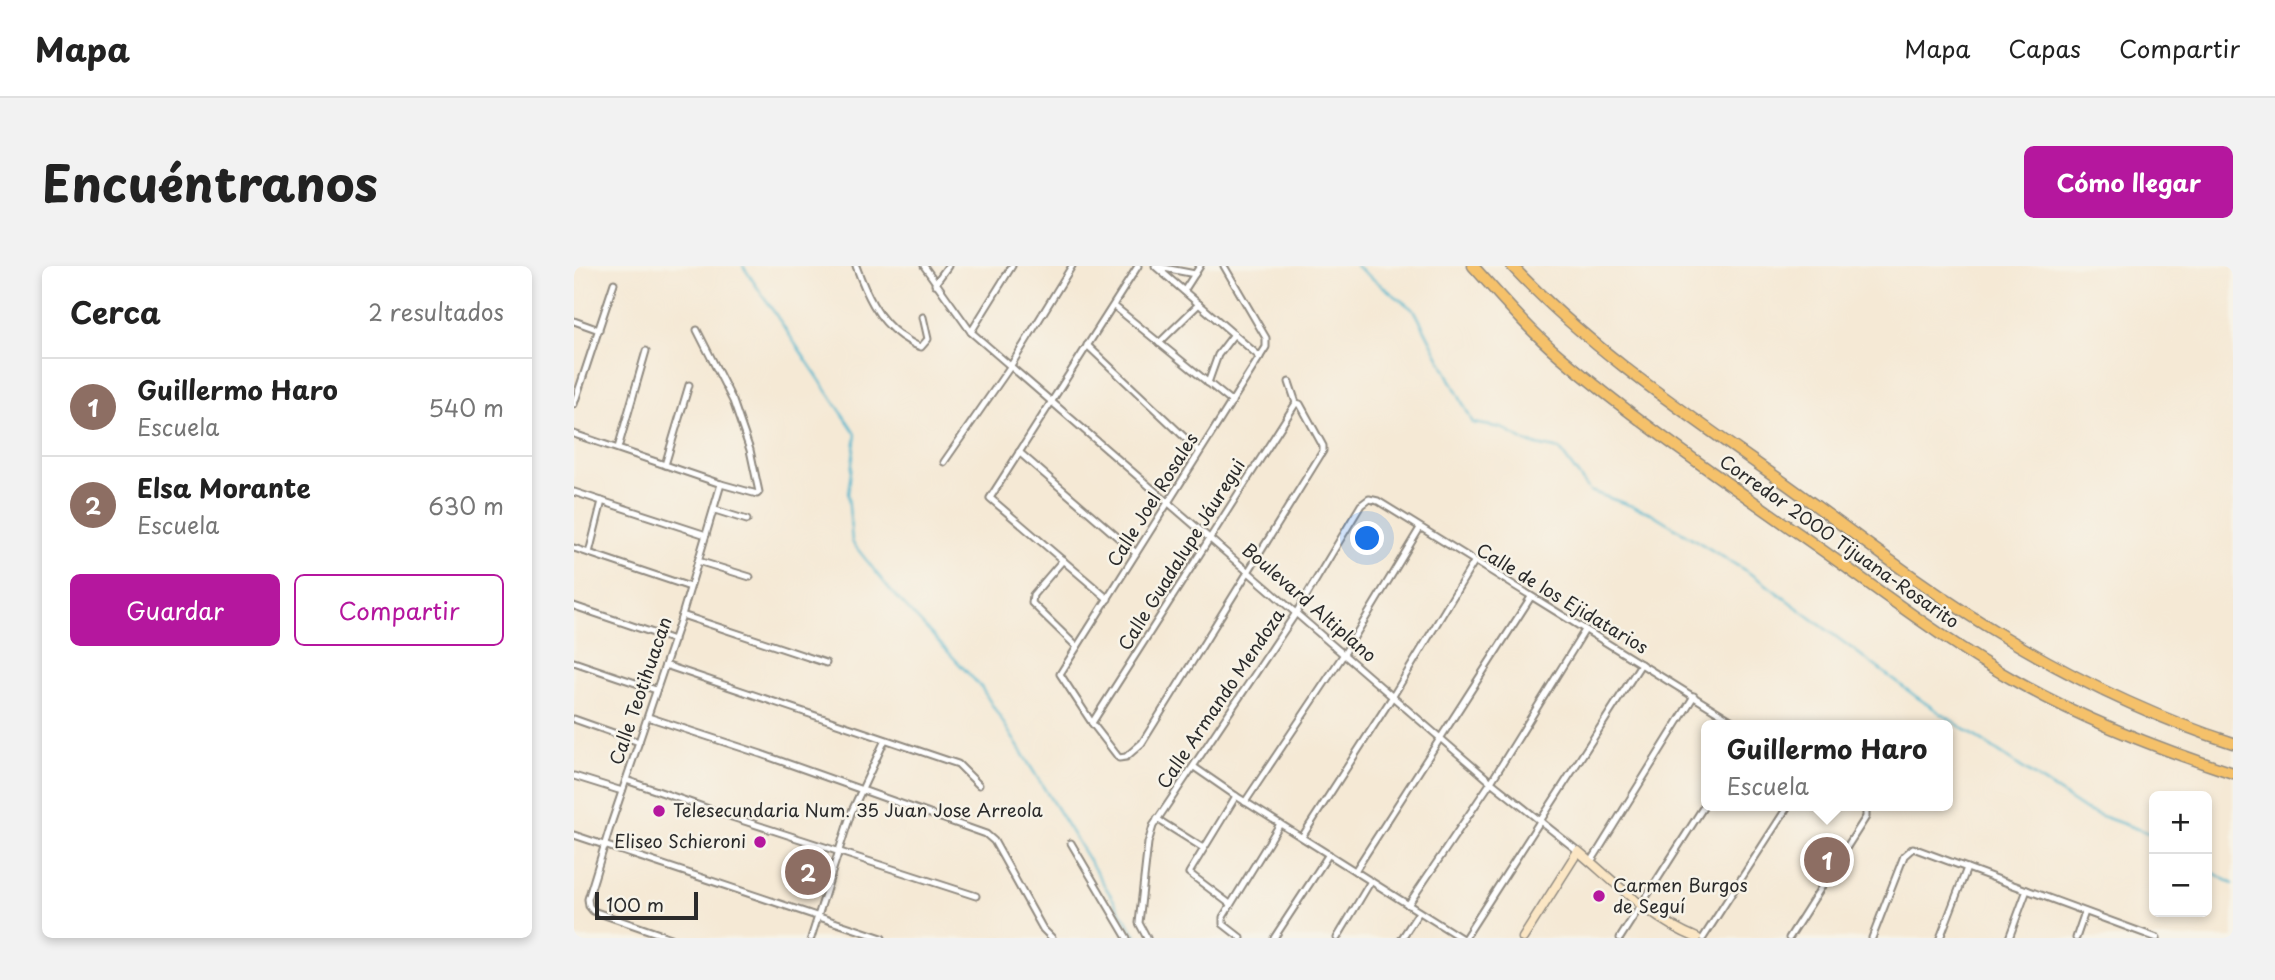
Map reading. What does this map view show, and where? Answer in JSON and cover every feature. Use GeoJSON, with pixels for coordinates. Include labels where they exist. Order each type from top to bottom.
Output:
{"type":"FeatureCollection","features":[{"type":"Feature","properties":{"kind":"highway","name":"Corredor 2000 Tijuana-Rosarito"},"geometry":{"type":"LineString","coordinates":[[1473,266],[1559,356],[1593,383],[1701,464],[1958,646],[2019,683],[2119,733],[2233,773]]}},
{"type":"Feature","properties":{"kind":"highway","name":"Corredor 2000 Tijuana-Rosarito"},"geometry":{"type":"LineString","coordinates":[[1512,266],[1584,335],[1666,400],[1972,617],[2099,688],[2188,728],[2233,743]]}},
{"type":"Feature","properties":{"kind":"street"},"geometry":{"type":"LineString","coordinates":[[856,266],[879,316],[915,346],[921,347],[928,339],[923,317]]}},
{"type":"Feature","properties":{"kind":"street","name":"Boulevard Altiplano"},"geometry":{"type":"LineString","coordinates":[[924,266],[971,332],[1010,367],[1491,782],[1668,926],[1697,938]]}},
{"type":"Feature","properties":{"kind":"street"},"geometry":{"type":"LineString","coordinates":[[936,284],[948,266]]}},
{"type":"Feature","properties":{"kind":"street"},"geometry":{"type":"LineString","coordinates":[[971,332],[1012,266]]}},
{"type":"Feature","properties":{"kind":"street"},"geometry":{"type":"LineString","coordinates":[[944,462],[1010,367],[1072,266]]}},
{"type":"Feature","properties":{"kind":"street"},"geometry":{"type":"LineString","coordinates":[[1108,599],[990,497],[1138,266]]}},
{"type":"Feature","properties":{"kind":"street"},"geometry":{"type":"LineString","coordinates":[[1155,266],[1195,274]]}},
{"type":"Feature","properties":{"kind":"street"},"geometry":{"type":"LineString","coordinates":[[1155,266],[1260,357]]}},
{"type":"Feature","properties":{"kind":"street"},"geometry":{"type":"LineString","coordinates":[[1184,291],[1200,266]]}},
{"type":"Feature","properties":{"kind":"street","name":"Calle Joel Rosales"},"geometry":{"type":"LineString","coordinates":[[1092,723],[1060,676],[1061,672],[1266,347],[1266,338],[1224,266]]}},
{"type":"Feature","properties":{"kind":"street"},"geometry":{"type":"LineString","coordinates":[[574,404],[614,283]]}},
{"type":"Feature","properties":{"kind":"street"},"geometry":{"type":"LineString","coordinates":[[1159,343],[1199,304]]}},
{"type":"Feature","properties":{"kind":"street"},"geometry":{"type":"LineString","coordinates":[[1114,306],[1232,402]]}},
{"type":"Feature","properties":{"kind":"street"},"geometry":{"type":"LineString","coordinates":[[574,321],[598,330]]}},
{"type":"Feature","properties":{"kind":"street"},"geometry":{"type":"LineString","coordinates":[[574,434],[757,494],[760,489],[757,476],[733,401],[697,330]]}},
{"type":"Feature","properties":{"kind":"street"},"geometry":{"type":"LineString","coordinates":[[1208,383],[1218,355],[1234,334]]}},
{"type":"Feature","properties":{"kind":"street"},"geometry":{"type":"LineString","coordinates":[[1087,345],[1199,451]]}},
{"type":"Feature","properties":{"kind":"street"},"geometry":{"type":"LineString","coordinates":[[618,448],[646,351]]}},
{"type":"Feature","properties":{"kind":"street"},"geometry":{"type":"LineString","coordinates":[[1092,723],[1119,758],[1126,757],[1142,743],[1324,449],[1300,404],[1296,403],[1289,382]]}},
{"type":"Feature","properties":{"kind":"street"},"geometry":{"type":"LineString","coordinates":[[665,465],[689,386]]}},
{"type":"Feature","properties":{"kind":"street","name":"Calle Guadalupe Jáuregui"},"geometry":{"type":"LineString","coordinates":[[1092,723],[1296,403]]}},
{"type":"Feature","properties":{"kind":"street"},"geometry":{"type":"LineString","coordinates":[[1019,452],[1136,553]]}},
{"type":"Feature","properties":{"kind":"street","name":"Calle Teotihuacan"},"geometry":{"type":"LineString","coordinates":[[644,929],[593,911],[588,899],[674,640],[721,484]]}},
{"type":"Feature","properties":{"kind":"street"},"geometry":{"type":"LineString","coordinates":[[574,492],[706,536]]}},
{"type":"Feature","properties":{"kind":"street","name":"Calle de los Ejidatarios"},"geometry":{"type":"LineString","coordinates":[[1369,499],[1378,501],[1731,720]]}},
{"type":"Feature","properties":{"kind":"street","name":"Calle Armando Mendoza"},"geometry":{"type":"LineString","coordinates":[[1147,938],[1139,923],[1150,834],[1157,819],[1296,613],[1361,505],[1369,499]]}},
{"type":"Feature","properties":{"kind":"street"},"geometry":{"type":"LineString","coordinates":[[589,553],[602,501]]}},
{"type":"Feature","properties":{"kind":"street"},"geometry":{"type":"LineString","coordinates":[[715,510],[747,520]]}},
{"type":"Feature","properties":{"kind":"street"},"geometry":{"type":"LineString","coordinates":[[1245,802],[1344,654],[1420,528]]}},
{"type":"Feature","properties":{"kind":"street"},"geometry":{"type":"LineString","coordinates":[[574,548],[690,587]]}},
{"type":"Feature","properties":{"kind":"street"},"geometry":{"type":"LineString","coordinates":[[1063,560],[1033,595],[1032,603],[1077,647]]}},
{"type":"Feature","properties":{"kind":"street"},"geometry":{"type":"LineString","coordinates":[[698,561],[750,577]]}},
{"type":"Feature","properties":{"kind":"street"},"geometry":{"type":"LineString","coordinates":[[1302,837],[1393,696],[1474,562]]}},
{"type":"Feature","properties":{"kind":"street"},"geometry":{"type":"LineString","coordinates":[[1355,871],[1531,597]]}},
{"type":"Feature","properties":{"kind":"street"},"geometry":{"type":"LineString","coordinates":[[574,606],[674,640]]}},
{"type":"Feature","properties":{"kind":"street"},"geometry":{"type":"LineString","coordinates":[[682,615],[826,663]]}},
{"type":"Feature","properties":{"kind":"street"},"geometry":{"type":"LineString","coordinates":[[1408,905],[1491,782],[1586,630]]}},
{"type":"Feature","properties":{"kind":"street"},"geometry":{"type":"LineString","coordinates":[[574,662],[656,690]]}},
{"type":"Feature","properties":{"kind":"street"},"geometry":{"type":"LineString","coordinates":[[1194,767],[1245,802],[1463,938],[1642,664]]}},
{"type":"Feature","properties":{"kind":"street"},"geometry":{"type":"LineString","coordinates":[[665,665],[958,764],[979,785]]}},
{"type":"Feature","properties":{"kind":"street"},"geometry":{"type":"LineString","coordinates":[[1591,862],[1694,696]]}},
{"type":"Feature","properties":{"kind":"street"},"geometry":{"type":"LineString","coordinates":[[648,718],[761,754],[986,834],[994,841],[1043,929],[1052,938]]}},
{"type":"Feature","properties":{"kind":"street"},"geometry":{"type":"LineString","coordinates":[[574,719],[639,742]]}},
{"type":"Feature","properties":{"kind":"street"},"geometry":{"type":"LineString","coordinates":[[811,938],[839,850],[886,740]]}},
{"type":"Feature","properties":{"kind":"street"},"geometry":{"type":"LineString","coordinates":[[574,776],[622,791]]}},
{"type":"Feature","properties":{"kind":"street"},"geometry":{"type":"LineString","coordinates":[[626,780],[975,896]]}},
{"type":"Feature","properties":{"kind":"street"},"geometry":{"type":"LineString","coordinates":[[1230,904],[1189,875],[1190,869],[1236,796]]}},
{"type":"Feature","properties":{"kind":"street"},"geometry":{"type":"LineString","coordinates":[[1620,938],[1701,811]]}},
{"type":"Feature","properties":{"kind":"street"},"geometry":{"type":"LineString","coordinates":[[1703,938],[1785,811]]}},
{"type":"Feature","properties":{"kind":"street"},"geometry":{"type":"LineString","coordinates":[[1789,938],[1866,817],[1867,811]]}},
{"type":"Feature","properties":{"kind":"street"},"geometry":{"type":"LineString","coordinates":[[1157,819],[1203,848]]}},
{"type":"Feature","properties":{"kind":"street"},"geometry":{"type":"LineString","coordinates":[[1241,938],[1226,928],[1222,921],[1280,824]]}},
{"type":"Feature","properties":{"kind":"street"},"geometry":{"type":"LineString","coordinates":[[574,835],[882,938]]}},
{"type":"Feature","properties":{"kind":"street"},"geometry":{"type":"LineString","coordinates":[[1071,844],[1126,938]]}},
{"type":"Feature","properties":{"kind":"street"},"geometry":{"type":"LineString","coordinates":[[1872,938],[1904,856],[1909,849],[1917,848],[2148,937],[2157,938]]}},
{"type":"Feature","properties":{"kind":"street"},"geometry":{"type":"LineString","coordinates":[[1523,938],[1578,851]]}},
{"type":"Feature","properties":{"kind":"street"},"geometry":{"type":"LineString","coordinates":[[1274,938],[1329,854]]}},
{"type":"Feature","properties":{"kind":"street"},"geometry":{"type":"LineString","coordinates":[[1940,938],[1967,868]]}},
{"type":"Feature","properties":{"kind":"street"},"geometry":{"type":"LineString","coordinates":[[1337,938],[1371,881]]}},
{"type":"Feature","properties":{"kind":"street"},"geometry":{"type":"LineString","coordinates":[[2009,938],[2027,890]]}},
{"type":"Feature","properties":{"kind":"street"},"geometry":{"type":"LineString","coordinates":[[1402,938],[1419,912]]}},
{"type":"Feature","properties":{"kind":"street"},"geometry":{"type":"LineString","coordinates":[[2076,938],[2085,912]]}},
{"type":"Feature","properties":{"kind":"street"},"geometry":{"type":"LineString","coordinates":[[641,938],[644,929],[671,938]]}},
{"type":"Feature","properties":{"kind":"waterway"},"geometry":{"type":"LineString","coordinates":[[743,266],[856,434],[848,494],[852,542],[890,590],[981,687],[1136,936]]}},
{"type":"Feature","properties":{"kind":"waterway"},"geometry":{"type":"LineString","coordinates":[[1356,266],[1415,311],[1473,423],[1502,428],[1528,443],[1560,450],[1590,491],[1651,513],[1759,579],[1951,720]]}},
{"type":"Feature","properties":{"kind":"waterway"},"geometry":{"type":"LineString","coordinates":[[1953,721],[2085,810],[2149,833]]}},
{"type":"Feature","properties":{"kind":"waterway"},"geometry":{"type":"LineString","coordinates":[[2212,872],[2233,884]]}},
{"type":"Feature","properties":{"kind":"place","name":"Telesecundaria Num. 35 Juan Jose Arreola"},"geometry":{"type":"Point","coordinates":[659,811]}},
{"type":"Feature","properties":{"kind":"place","name":"Eliseo Schieroni"},"geometry":{"type":"Point","coordinates":[760,842]}},
{"type":"Feature","properties":{"kind":"place","name":"Guillermo Haro"},"geometry":{"type":"Point","coordinates":[1827,860]}},
{"type":"Feature","properties":{"kind":"place","name":"Elsa Morante"},"geometry":{"type":"Point","coordinates":[808,872]}},
{"type":"Feature","properties":{"kind":"place","name":"Carmen Burgos de Seguí"},"geometry":{"type":"Point","coordinates":[1599,896]}}]}
